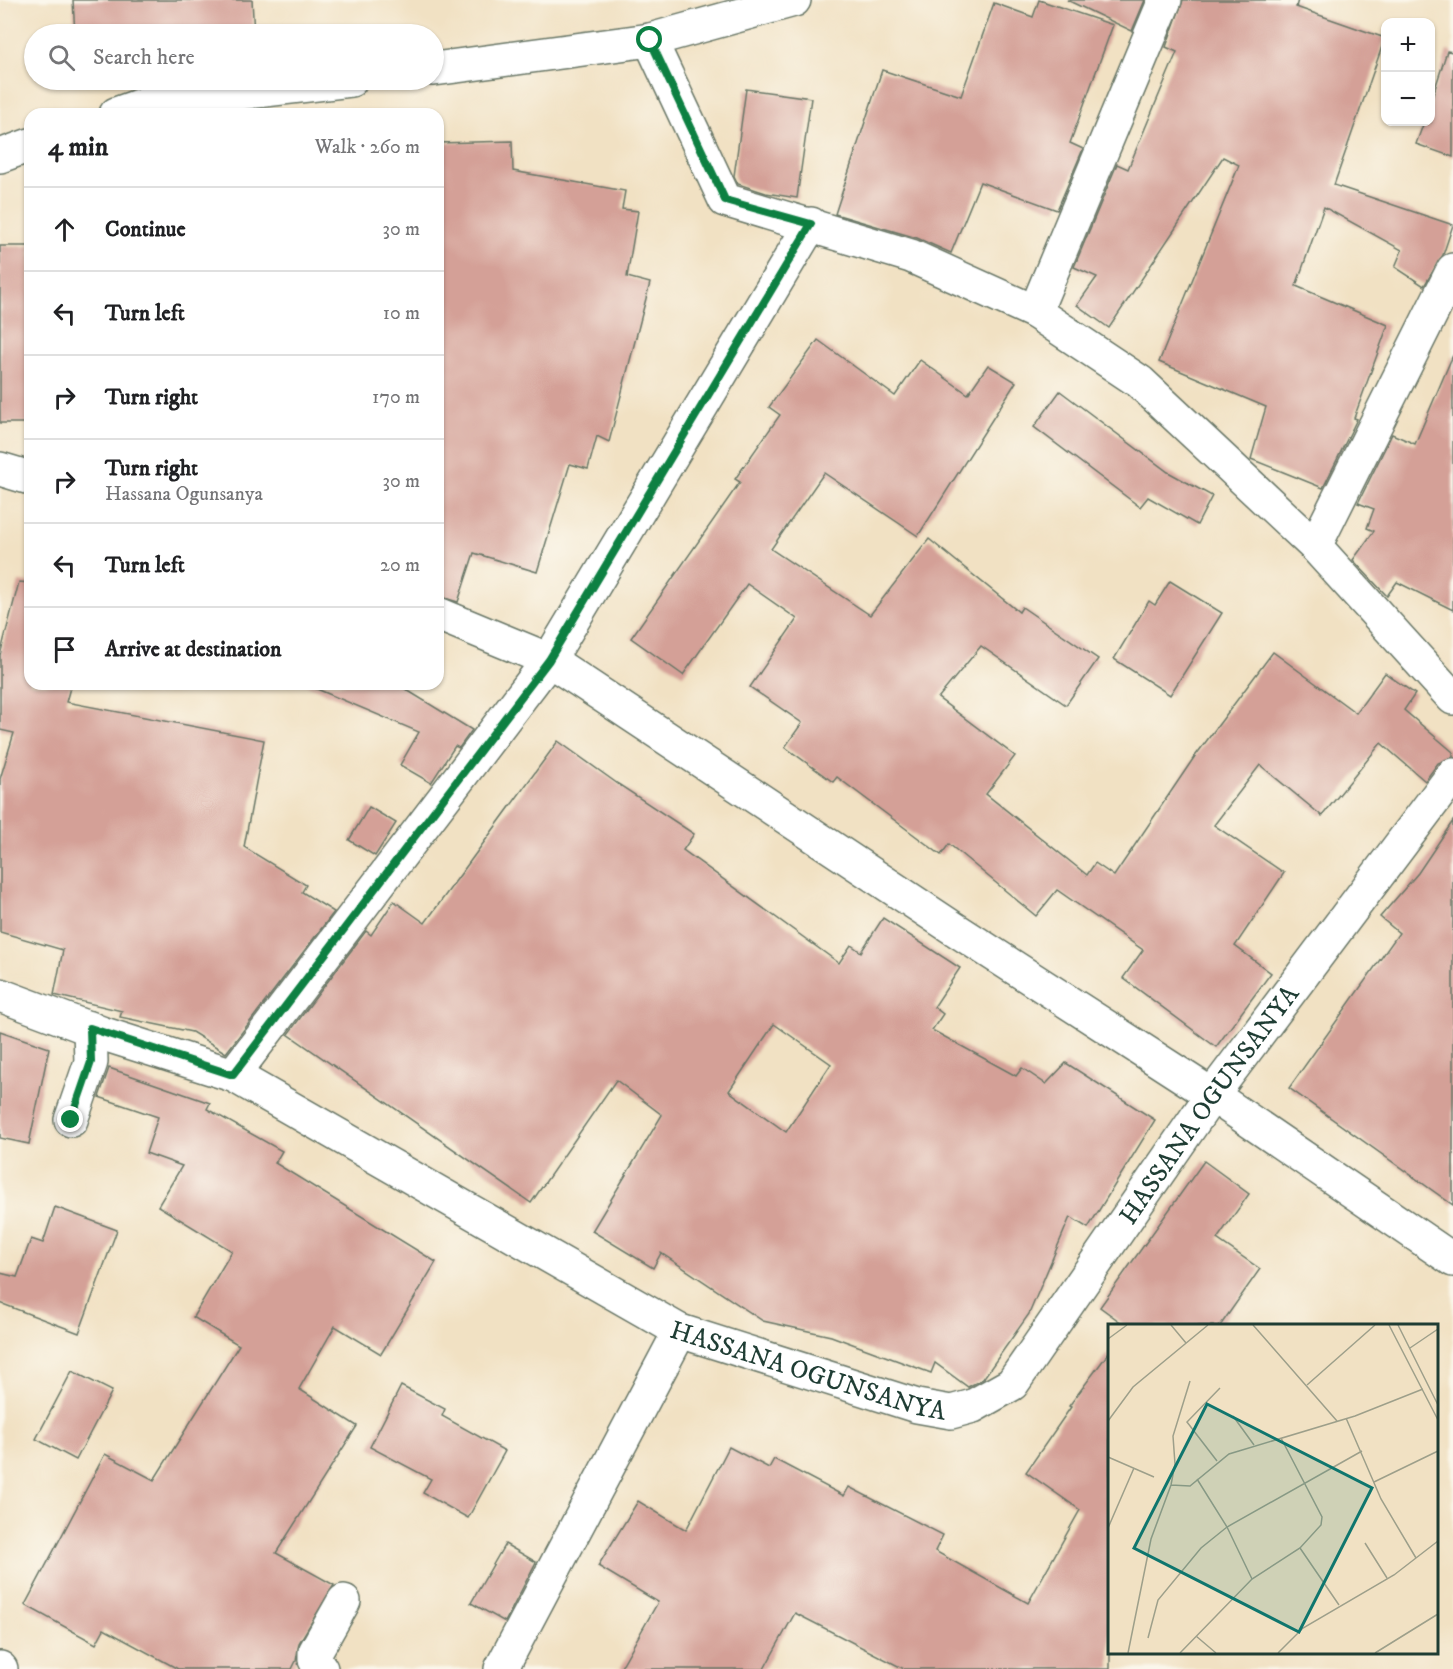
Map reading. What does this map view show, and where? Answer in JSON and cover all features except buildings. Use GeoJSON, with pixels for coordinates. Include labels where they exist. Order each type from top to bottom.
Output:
{"type":"FeatureCollection","features":[{"type":"Feature","properties":{"kind":"street"},"geometry":{"type":"LineString","coordinates":[[444,68],[650,40],[794,0]]}},
{"type":"Feature","properties":{"kind":"street"},"geometry":{"type":"LineString","coordinates":[[1035,312],[1165,0]]}},
{"type":"Feature","properties":{"kind":"street"},"geometry":{"type":"LineString","coordinates":[[650,40],[725,200],[912,256],[1035,312],[1140,382],[1315,546],[1453,698]]}},
{"type":"Feature","properties":{"kind":"street"},"geometry":{"type":"LineString","coordinates":[[133,108],[144,104],[265,90]]}},
{"type":"Feature","properties":{"kind":"street"},"geometry":{"type":"LineString","coordinates":[[0,156],[24,147]]}},
{"type":"Feature","properties":{"kind":"street"},"geometry":{"type":"LineString","coordinates":[[233,1075],[549,660],[811,224]]}},
{"type":"Feature","properties":{"kind":"street"},"geometry":{"type":"LineString","coordinates":[[1315,546],[1453,270]]}},
{"type":"Feature","properties":{"kind":"street"},"geometry":{"type":"LineString","coordinates":[[0,469],[24,476]]}},
{"type":"Feature","properties":{"kind":"street"},"geometry":{"type":"LineString","coordinates":[[444,616],[549,660],[950,926],[1212,1095],[1453,1260]]}},
{"type":"Feature","properties":{"kind":"street","name":"HASSANA OGUNSANYA"},"geometry":{"type":"LineString","coordinates":[[0,995],[90,1028],[233,1075],[680,1331],[917,1406],[951,1412],[973,1406],[1012,1384],[1212,1095],[1453,775]]}},
{"type":"Feature","properties":{"kind":"street"},"geometry":{"type":"LineString","coordinates":[[71,1120],[91,1062],[90,1028]]}},
{"type":"Feature","properties":{"kind":"street"},"geometry":{"type":"LineString","coordinates":[[501,1669],[680,1331]]}},
{"type":"Feature","properties":{"kind":"street"},"geometry":{"type":"LineString","coordinates":[[321,1669],[315,1660],[315,1652],[344,1601]]}},
{"type":"Feature","properties":{"kind":"route"},"geometry":{"type":"LineString","coordinates":[[71,1120],[91,1062],[90,1028],[233,1075],[549,660],[811,224],[725,200],[650,40]]}}]}
